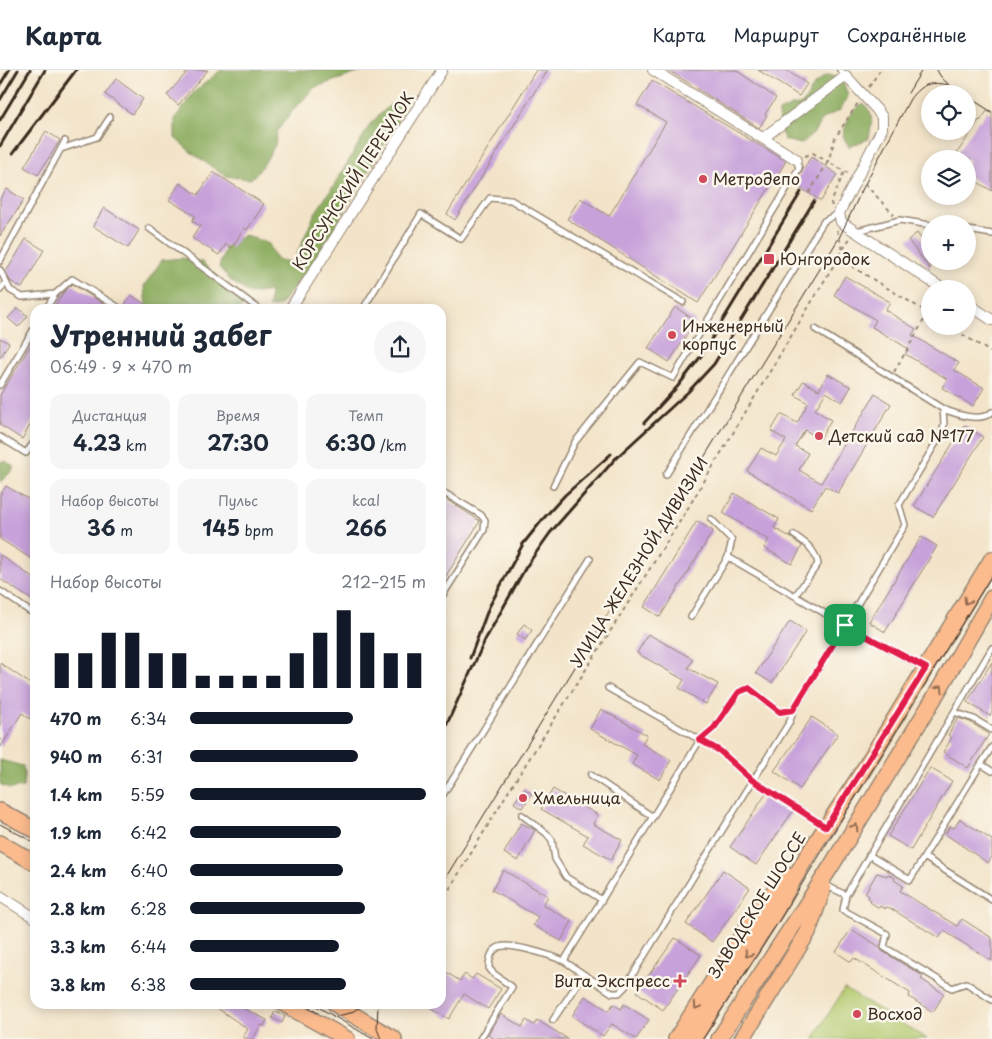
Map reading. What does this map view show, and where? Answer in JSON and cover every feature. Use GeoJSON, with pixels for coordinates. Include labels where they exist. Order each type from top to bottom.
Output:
{"type":"FeatureCollection","features":[{"type":"Feature","properties":{"kind":"main road","name":"ЗАВОДСКОЕ ШОССЕ"},"geometry":{"type":"LineString","coordinates":[[693,1039],[774,913],[809,853],[926,668],[992,559]]}},
{"type":"Feature","properties":{"kind":"main road"},"geometry":{"type":"LineString","coordinates":[[719,1039],[830,868],[991,601]]}},
{"type":"Feature","properties":{"kind":"main road"},"geometry":{"type":"LineString","coordinates":[[0,811],[30,827]]}},
{"type":"Feature","properties":{"kind":"main road"},"geometry":{"type":"LineString","coordinates":[[0,843],[30,860]]}},
{"type":"Feature","properties":{"kind":"main road"},"geometry":{"type":"LineString","coordinates":[[676,1039],[761,906],[809,853]]}},
{"type":"Feature","properties":{"kind":"main road"},"geometry":{"type":"LineString","coordinates":[[742,1039],[808,932],[830,868]]}},
{"type":"Feature","properties":{"kind":"main road"},"geometry":{"type":"LineString","coordinates":[[293,1009],[347,1039]]}},
{"type":"Feature","properties":{"kind":"main road"},"geometry":{"type":"LineString","coordinates":[[343,1009],[394,1039]]}},
{"type":"Feature","properties":{"kind":"street","name":"КОРСУНСКИЙ ПЕРЕУЛОК"},"geometry":{"type":"LineString","coordinates":[[293,304],[442,70]]}},
{"type":"Feature","properties":{"kind":"street"},"geometry":{"type":"LineString","coordinates":[[653,70],[796,159]]}},
{"type":"Feature","properties":{"kind":"street"},"geometry":{"type":"LineString","coordinates":[[762,138],[843,73],[864,94],[882,117],[882,129],[839,213],[841,222],[930,280]]}},
{"type":"Feature","properties":{"kind":"street"},"geometry":{"type":"LineString","coordinates":[[976,309],[992,320]]}},
{"type":"Feature","properties":{"kind":"street"},"geometry":{"type":"LineString","coordinates":[[0,896],[30,915]]}},
{"type":"Feature","properties":{"kind":"lane"},"geometry":{"type":"LineString","coordinates":[[60,149],[97,137],[110,117]]}},
{"type":"Feature","properties":{"kind":"lane"},"geometry":{"type":"LineString","coordinates":[[0,261],[65,141]]}},
{"type":"Feature","properties":{"kind":"lane"},"geometry":{"type":"LineString","coordinates":[[553,486],[575,442],[640,362],[673,378],[799,168],[796,159]]}},
{"type":"Feature","properties":{"kind":"lane"},"geometry":{"type":"LineString","coordinates":[[365,304],[421,214],[461,239],[490,198],[511,200],[684,302]]}},
{"type":"Feature","properties":{"kind":"lane"},"geometry":{"type":"LineString","coordinates":[[666,475],[824,221],[839,213]]}},
{"type":"Feature","properties":{"kind":"lane"},"geometry":{"type":"LineString","coordinates":[[854,232],[900,220],[921,224]]}},
{"type":"Feature","properties":{"kind":"lane"},"geometry":{"type":"LineString","coordinates":[[149,228],[252,304]]}},
{"type":"Feature","properties":{"kind":"lane"},"geometry":{"type":"LineString","coordinates":[[976,231],[992,234]]}},
{"type":"Feature","properties":{"kind":"lane"},"geometry":{"type":"LineString","coordinates":[[0,270],[10,290],[22,297],[55,294]]}},
{"type":"Feature","properties":{"kind":"lane"},"geometry":{"type":"LineString","coordinates":[[49,304],[55,294],[72,279],[113,304]]}},
{"type":"Feature","properties":{"kind":"lane"},"geometry":{"type":"LineString","coordinates":[[0,290],[6,282]]}},
{"type":"Feature","properties":{"kind":"lane"},"geometry":{"type":"LineString","coordinates":[[815,329],[943,409],[955,414],[980,418],[992,412]]}},
{"type":"Feature","properties":{"kind":"lane"},"geometry":{"type":"LineString","coordinates":[[0,386],[30,335]]}},
{"type":"Feature","properties":{"kind":"lane"},"geometry":{"type":"LineString","coordinates":[[480,1039],[512,987],[489,968],[490,956],[496,948],[508,944],[542,952],[584,974],[612,994],[619,993],[625,987],[790,721],[793,710],[905,525],[899,505],[943,431],[943,409]]}},
{"type":"Feature","properties":{"kind":"lane"},"geometry":{"type":"LineString","coordinates":[[0,437],[26,453],[30,448]]}},
{"type":"Feature","properties":{"kind":"lane"},"geometry":{"type":"LineString","coordinates":[[446,494],[481,515],[485,520],[484,530],[446,590]]}},
{"type":"Feature","properties":{"kind":"lane"},"geometry":{"type":"LineString","coordinates":[[691,617],[728,557],[732,540],[711,518]]}},
{"type":"Feature","properties":{"kind":"lane"},"geometry":{"type":"LineString","coordinates":[[794,535],[816,554],[818,564],[795,596]]}},
{"type":"Feature","properties":{"kind":"lane"},"geometry":{"type":"LineString","coordinates":[[728,557],[845,625],[926,668]]}},
{"type":"Feature","properties":{"kind":"lane"},"geometry":{"type":"LineString","coordinates":[[446,790],[590,559]]}},
{"type":"Feature","properties":{"kind":"lane"},"geometry":{"type":"LineString","coordinates":[[0,591],[30,611]]}},
{"type":"Feature","properties":{"kind":"lane"},"geometry":{"type":"LineString","coordinates":[[992,648],[846,895],[843,910],[887,934],[884,947],[952,988],[966,983],[992,1000]]}},
{"type":"Feature","properties":{"kind":"lane"},"geometry":{"type":"LineString","coordinates":[[608,688],[720,751],[752,780],[826,827]]}},
{"type":"Feature","properties":{"kind":"lane"},"geometry":{"type":"LineString","coordinates":[[564,962],[700,740],[714,728],[739,692],[749,688],[780,712],[793,710]]}},
{"type":"Feature","properties":{"kind":"lane"},"geometry":{"type":"LineString","coordinates":[[954,712],[974,719],[992,730]]}},
{"type":"Feature","properties":{"kind":"lane"},"geometry":{"type":"LineString","coordinates":[[869,855],[910,880],[992,747]]}},
{"type":"Feature","properties":{"kind":"lane"},"geometry":{"type":"LineString","coordinates":[[981,764],[992,771]]}},
{"type":"Feature","properties":{"kind":"lane"},"geometry":{"type":"LineString","coordinates":[[591,775],[653,816]]}},
{"type":"Feature","properties":{"kind":"lane"},"geometry":{"type":"LineString","coordinates":[[522,815],[546,833],[552,840],[555,859],[566,876],[602,900]]}},
{"type":"Feature","properties":{"kind":"lane"},"geometry":{"type":"LineString","coordinates":[[924,857],[992,900]]}},
{"type":"Feature","properties":{"kind":"lane"},"geometry":{"type":"LineString","coordinates":[[825,885],[846,895]]}},
{"type":"Feature","properties":{"kind":"lane"},"geometry":{"type":"LineString","coordinates":[[554,1020],[584,974]]}},
{"type":"Feature","properties":{"kind":"path"},"geometry":{"type":"LineString","coordinates":[[796,159],[813,153],[828,162],[835,138],[880,70]]}},
{"type":"Feature","properties":{"kind":"path","name":"УЛИЦА ЖЕЛЕЗНОЙ ДИВИЗИИ"},"geometry":{"type":"LineString","coordinates":[[446,894],[510,789],[682,518],[854,232]]}},
{"type":"Feature","properties":{"kind":"path"},"geometry":{"type":"LineString","coordinates":[[838,258],[921,309]]}},
{"type":"Feature","properties":{"kind":"path"},"geometry":{"type":"LineString","coordinates":[[891,377],[921,327]]}},
{"type":"Feature","properties":{"kind":"path"},"geometry":{"type":"LineString","coordinates":[[964,335],[992,352]]}},
{"type":"Feature","properties":{"kind":"green space"},"geometry":{"type":"Polygon","coordinates":[[[221,70],[367,70],[315,87],[294,109],[277,131],[275,145],[264,164],[251,179],[225,176],[192,153],[175,138],[175,119],[193,93],[221,70]]]}},
{"type":"Feature","properties":{"kind":"green space"},"geometry":{"type":"Polygon","coordinates":[[[826,75],[841,76],[848,96],[840,110],[822,119],[813,134],[801,144],[785,140],[779,128],[779,112],[792,106],[803,104],[815,84],[826,75]]]}},
{"type":"Feature","properties":{"kind":"green space"},"geometry":{"type":"Polygon","coordinates":[[[392,103],[404,109],[312,264],[281,304],[269,304],[270,291],[250,294],[231,281],[219,267],[226,246],[245,235],[269,244],[276,259],[293,263],[315,213],[333,187],[371,123],[392,103]]]}},
{"type":"Feature","properties":{"kind":"green space"},"geometry":{"type":"Polygon","coordinates":[[[864,104],[871,116],[868,139],[849,147],[843,136],[846,126],[855,109],[864,104]]]}},
{"type":"Feature","properties":{"kind":"green space"},"geometry":{"type":"Polygon","coordinates":[[[182,258],[202,262],[244,302],[243,304],[146,304],[144,286],[162,260],[182,258]]]}},
{"type":"Feature","properties":{"kind":"green space"},"geometry":{"type":"Polygon","coordinates":[[[5,461],[13,466],[13,470],[0,482],[0,462],[5,461]]]}},
{"type":"Feature","properties":{"kind":"green space"},"geometry":{"type":"Polygon","coordinates":[[[0,760],[23,766],[23,787],[10,789],[0,784],[0,760]]]}},
{"type":"Feature","properties":{"kind":"green space","name":"Восход"},"geometry":{"type":"Polygon","coordinates":[[[845,989],[927,1039],[813,1039],[845,989]]]}},
{"type":"Feature","properties":{"kind":"building"},"geometry":{"type":"Polygon","coordinates":[[[189,70],[208,70],[178,105],[167,95],[189,70]]]}},
{"type":"Feature","properties":{"kind":"building"},"geometry":{"type":"Polygon","coordinates":[[[536,70],[548,70],[455,220],[447,214],[536,70]]]}},
{"type":"Feature","properties":{"kind":"building"},"geometry":{"type":"Polygon","coordinates":[[[668,70],[736,70],[776,98],[765,114],[767,115],[759,128],[668,70]]]}},
{"type":"Feature","properties":{"kind":"building"},"geometry":{"type":"Polygon","coordinates":[[[758,70],[786,70],[807,84],[799,96],[758,70]]]}},
{"type":"Feature","properties":{"kind":"building"},"geometry":{"type":"Polygon","coordinates":[[[116,79],[143,99],[132,114],[105,94],[116,79]]]}},
{"type":"Feature","properties":{"kind":"building","name":"Метродепо"},"geometry":{"type":"Polygon","coordinates":[[[652,81],[786,161],[698,303],[567,219],[580,198],[609,216],[666,122],[637,105],[652,81]]]}},
{"type":"Feature","properties":{"kind":"building"},"geometry":{"type":"Polygon","coordinates":[[[987,111],[992,114],[992,191],[976,181],[976,150],[959,150],[966,140],[976,140],[976,124],[987,111]]]}},
{"type":"Feature","properties":{"kind":"building"},"geometry":{"type":"Polygon","coordinates":[[[46,131],[60,140],[38,175],[24,167],[46,131]]]}},
{"type":"Feature","properties":{"kind":"building"},"geometry":{"type":"Polygon","coordinates":[[[811,157],[837,174],[821,201],[794,184],[811,157]]]}},
{"type":"Feature","properties":{"kind":"building"},"geometry":{"type":"Polygon","coordinates":[[[213,172],[264,204],[247,230],[244,228],[232,248],[226,244],[219,255],[192,238],[200,226],[192,221],[195,216],[169,200],[180,183],[198,195],[213,172]]]}},
{"type":"Feature","properties":{"kind":"building"},"geometry":{"type":"Polygon","coordinates":[[[7,189],[24,200],[0,236],[0,199],[7,189]]]}},
{"type":"Feature","properties":{"kind":"building"},"geometry":{"type":"Polygon","coordinates":[[[104,208],[139,230],[128,248],[93,226],[104,208]]]}},
{"type":"Feature","properties":{"kind":"building"},"geometry":{"type":"Polygon","coordinates":[[[917,233],[921,238],[921,257],[908,240],[917,233]]]}},
{"type":"Feature","properties":{"kind":"building"},"geometry":{"type":"Polygon","coordinates":[[[26,239],[44,250],[22,288],[10,281],[6,272],[26,239]]]}},
{"type":"Feature","properties":{"kind":"building"},"geometry":{"type":"Polygon","coordinates":[[[845,276],[890,302],[885,310],[916,329],[912,335],[959,363],[954,370],[984,388],[973,406],[942,388],[947,379],[905,354],[909,349],[872,327],[876,320],[834,295],[845,276]]]}},
{"type":"Feature","properties":{"kind":"building"},"geometry":{"type":"Polygon","coordinates":[[[72,284],[104,304],[56,304],[72,284]]]}},
{"type":"Feature","properties":{"kind":"building"},"geometry":{"type":"Polygon","coordinates":[[[131,295],[144,304],[125,304],[131,295]]]}},
{"type":"Feature","properties":{"kind":"building","name":"Инженерный корпус"},"geometry":{"type":"Polygon","coordinates":[[[675,307],[696,321],[669,362],[648,348],[675,307]]]}},
{"type":"Feature","properties":{"kind":"building"},"geometry":{"type":"Polygon","coordinates":[[[18,308],[28,316],[18,327],[8,318],[18,308]]]}},
{"type":"Feature","properties":{"kind":"building"},"geometry":{"type":"Polygon","coordinates":[[[0,338],[9,343],[0,358],[0,338]]]}},
{"type":"Feature","properties":{"kind":"building"},"geometry":{"type":"Polygon","coordinates":[[[30,346],[30,425],[22,439],[0,425],[0,395],[30,346]]]}},
{"type":"Feature","properties":{"kind":"building"},"geometry":{"type":"Polygon","coordinates":[[[828,374],[851,387],[842,402],[826,392],[815,410],[831,420],[820,439],[805,430],[795,446],[808,453],[799,470],[821,483],[875,394],[891,404],[838,493],[825,486],[811,509],[747,471],[761,448],[776,456],[786,440],[771,431],[781,414],[797,423],[808,403],[795,395],[803,381],[819,390],[828,374]]]}},
{"type":"Feature","properties":{"kind":"building"},"geometry":{"type":"Polygon","coordinates":[[[964,425],[983,437],[933,517],[914,506],[964,425]]]}},
{"type":"Feature","properties":{"kind":"building"},"geometry":{"type":"Polygon","coordinates":[[[6,486],[30,500],[30,558],[0,539],[0,495],[6,486]]]}},
{"type":"Feature","properties":{"kind":"building"},"geometry":{"type":"Polygon","coordinates":[[[734,493],[779,519],[774,528],[802,546],[792,564],[764,548],[769,540],[723,513],[734,493]]]}},
{"type":"Feature","properties":{"kind":"building"},"geometry":{"type":"Polygon","coordinates":[[[446,499],[480,521],[446,576],[446,499]]]}},
{"type":"Feature","properties":{"kind":"building"},"geometry":{"type":"Polygon","coordinates":[[[697,521],[713,531],[660,617],[644,607],[697,521]]]}},
{"type":"Feature","properties":{"kind":"building"},"geometry":{"type":"Polygon","coordinates":[[[921,537],[937,546],[885,632],[869,622],[921,537]]]}},
{"type":"Feature","properties":{"kind":"building"},"geometry":{"type":"Polygon","coordinates":[[[0,555],[30,576],[30,599],[0,579],[0,555]]]}},
{"type":"Feature","properties":{"kind":"building"},"geometry":{"type":"Polygon","coordinates":[[[790,621],[806,631],[772,683],[756,673],[790,621]]]}},
{"type":"Feature","properties":{"kind":"building"},"geometry":{"type":"Polygon","coordinates":[[[524,624],[532,630],[525,640],[517,634],[524,624]]]}},
{"type":"Feature","properties":{"kind":"building"},"geometry":{"type":"Polygon","coordinates":[[[648,634],[693,659],[688,668],[718,684],[706,704],[679,688],[684,680],[637,653],[648,634]]]}},
{"type":"Feature","properties":{"kind":"building"},"geometry":{"type":"Polygon","coordinates":[[[992,662],[992,712],[990,716],[967,702],[992,662]]]}},
{"type":"Feature","properties":{"kind":"building"},"geometry":{"type":"Polygon","coordinates":[[[0,663],[30,684],[30,719],[22,713],[0,748],[0,663]]]}},
{"type":"Feature","properties":{"kind":"building"},"geometry":{"type":"Polygon","coordinates":[[[601,709],[647,735],[642,744],[671,760],[660,780],[632,764],[637,755],[590,729],[601,709]]]}},
{"type":"Feature","properties":{"kind":"building"},"geometry":{"type":"Polygon","coordinates":[[[812,717],[838,734],[800,789],[774,771],[812,717]]]}},
{"type":"Feature","properties":{"kind":"building"},"geometry":{"type":"Polygon","coordinates":[[[958,718],[970,722],[989,734],[968,768],[943,752],[952,738],[948,735],[958,718]]]}},
{"type":"Feature","properties":{"kind":"building"},"geometry":{"type":"Polygon","coordinates":[[[930,768],[952,781],[911,850],[888,836],[930,768]]]}},
{"type":"Feature","properties":{"kind":"building","name":"Хмельница"},"geometry":{"type":"Polygon","coordinates":[[[524,788],[532,794],[522,808],[514,803],[524,788]]]}},
{"type":"Feature","properties":{"kind":"building"},"geometry":{"type":"Polygon","coordinates":[[[553,789],[598,815],[593,824],[622,840],[611,860],[583,844],[588,836],[541,809],[553,789]]]}},
{"type":"Feature","properties":{"kind":"building"},"geometry":{"type":"Polygon","coordinates":[[[766,794],[793,811],[756,865],[730,847],[766,794]]]}},
{"type":"Feature","properties":{"kind":"building"},"geometry":{"type":"Polygon","coordinates":[[[960,819],[992,840],[992,857],[988,863],[945,834],[950,826],[954,828],[960,819]]]}},
{"type":"Feature","properties":{"kind":"building"},"geometry":{"type":"Polygon","coordinates":[[[521,823],[535,830],[518,861],[504,853],[521,823]]]}},
{"type":"Feature","properties":{"kind":"building"},"geometry":{"type":"Polygon","coordinates":[[[503,870],[548,896],[543,905],[572,921],[561,941],[533,925],[538,917],[492,890],[503,870]]]}},
{"type":"Feature","properties":{"kind":"building"},"geometry":{"type":"Polygon","coordinates":[[[723,870],[750,888],[712,942],[686,924],[723,870]]]}},
{"type":"Feature","properties":{"kind":"building"},"geometry":{"type":"Polygon","coordinates":[[[877,873],[887,876],[888,874],[895,878],[894,880],[903,886],[900,891],[957,926],[962,919],[992,938],[992,961],[944,931],[939,938],[890,908],[886,907],[885,909],[880,906],[879,908],[870,902],[869,896],[865,893],[877,873]]]}},
{"type":"Feature","properties":{"kind":"building"},"geometry":{"type":"Polygon","coordinates":[[[851,929],[923,976],[921,979],[944,994],[933,1012],[909,997],[910,993],[854,958],[851,962],[836,952],[851,929]]]}},
{"type":"Feature","properties":{"kind":"building"},"geometry":{"type":"Polygon","coordinates":[[[675,938],[701,955],[663,1010],[637,992],[675,938]]]}},
{"type":"Feature","properties":{"kind":"building"},"geometry":{"type":"Polygon","coordinates":[[[446,972],[460,981],[465,974],[472,979],[476,974],[501,989],[488,1009],[464,994],[449,1019],[432,1009],[446,1009],[446,972]]]}},
{"type":"Feature","properties":{"kind":"building"},"geometry":{"type":"Polygon","coordinates":[[[585,996],[609,1011],[613,1004],[621,1009],[624,1004],[649,1020],[636,1039],[612,1024],[603,1036],[572,1016],[585,996]]]}},
{"type":"Feature","properties":{"kind":"building"},"geometry":{"type":"Polygon","coordinates":[[[218,1009],[245,1009],[267,1020],[264,1026],[261,1025],[253,1039],[243,1037],[248,1029],[218,1009]]]}},
{"type":"Feature","properties":{"kind":"building"},"geometry":{"type":"Polygon","coordinates":[[[275,1011],[285,1016],[282,1023],[272,1018],[275,1011]]]}},
{"type":"Feature","properties":{"kind":"building"},"geometry":{"type":"Polygon","coordinates":[[[501,1014],[522,1027],[526,1020],[534,1025],[537,1020],[568,1039],[495,1039],[488,1035],[501,1014]]]}},
{"type":"Feature","properties":{"kind":"tram line"},"geometry":{"type":"LineString","coordinates":[[908,93],[922,70]]}},
{"type":"Feature","properties":{"kind":"tram line"},"geometry":{"type":"LineString","coordinates":[[937,70],[951,85]]}},
{"type":"Feature","properties":{"kind":"tram line"},"geometry":{"type":"LineString","coordinates":[[926,85],[936,83],[949,85]]}},
{"type":"Feature","properties":{"kind":"tram line"},"geometry":{"type":"LineString","coordinates":[[446,877],[839,238],[910,99],[921,88]]}},
{"type":"Feature","properties":{"kind":"tram line"},"geometry":{"type":"LineString","coordinates":[[976,102],[992,112]]}},
{"type":"Feature","properties":{"kind":"tram line"},"geometry":{"type":"LineString","coordinates":[[703,1039],[781,918],[992,575]]}},
{"type":"Feature","properties":{"kind":"tram line"},"geometry":{"type":"LineString","coordinates":[[0,824],[30,840]]}},
{"type":"Feature","properties":{"kind":"tram line"},"geometry":{"type":"LineString","coordinates":[[311,1009],[318,1013]]}},
{"type":"Feature","properties":{"kind":"tram line"},"geometry":{"type":"LineString","coordinates":[[322,1009],[373,1039]]}},
{"type":"Feature","properties":{"kind":"tram line"},"geometry":{"type":"LineString","coordinates":[[333,1017],[350,1013],[357,1009]]}},
{"type":"Feature","properties":{"kind":"tram line"},"geometry":{"type":"LineString","coordinates":[[378,1009],[377,1029],[381,1039]]}},
{"type":"Feature","properties":{"kind":"railway"},"geometry":{"type":"LineString","coordinates":[[0,85],[9,70]]}},
{"type":"Feature","properties":{"kind":"railway"},"geometry":{"type":"LineString","coordinates":[[0,100],[18,70]]}},
{"type":"Feature","properties":{"kind":"railway"},"geometry":{"type":"LineString","coordinates":[[0,120],[30,70]]}},
{"type":"Feature","properties":{"kind":"railway"},"geometry":{"type":"LineString","coordinates":[[0,146],[45,70]]}},
{"type":"Feature","properties":{"kind":"railway"},"geometry":{"type":"LineString","coordinates":[[13,153],[76,70]]}},
{"type":"Feature","properties":{"kind":"railway"},"geometry":{"type":"LineString","coordinates":[[644,423],[678,386],[701,356],[801,192]]}},
{"type":"Feature","properties":{"kind":"railway"},"geometry":{"type":"LineString","coordinates":[[446,726],[485,640],[526,567],[550,533],[616,458],[688,392],[714,364],[814,201]]}},
{"type":"Feature","properties":{"kind":"railway"},"geometry":{"type":"LineString","coordinates":[[470,658],[489,607],[523,544],[565,495],[611,454]]}},
{"type":"Feature","properties":{"kind":"place","name":"Метродепо"},"geometry":{"type":"Point","coordinates":[703,179]}},
{"type":"Feature","properties":{"kind":"place","name":"Юнгородок"},"geometry":{"type":"Point","coordinates":[769,259]}},
{"type":"Feature","properties":{"kind":"place","name":"Инженерный корпус"},"geometry":{"type":"Point","coordinates":[672,335]}},
{"type":"Feature","properties":{"kind":"place","name":"Детский сад №177"},"geometry":{"type":"Point","coordinates":[819,436]}},
{"type":"Feature","properties":{"kind":"place","name":"Хмельница"},"geometry":{"type":"Point","coordinates":[523,798]}},
{"type":"Feature","properties":{"kind":"place","name":"Вита Экспресс"},"geometry":{"type":"Point","coordinates":[680,981]}},
{"type":"Feature","properties":{"kind":"place","name":"Восход"},"geometry":{"type":"Point","coordinates":[857,1014]}},
{"type":"Feature","properties":{"kind":"route"},"geometry":{"type":"LineString","coordinates":[[845,625],[926,668],[826,827],[752,780],[720,751],[700,740],[714,728],[739,692],[749,688],[780,712],[793,710],[845,625]]}}]}
